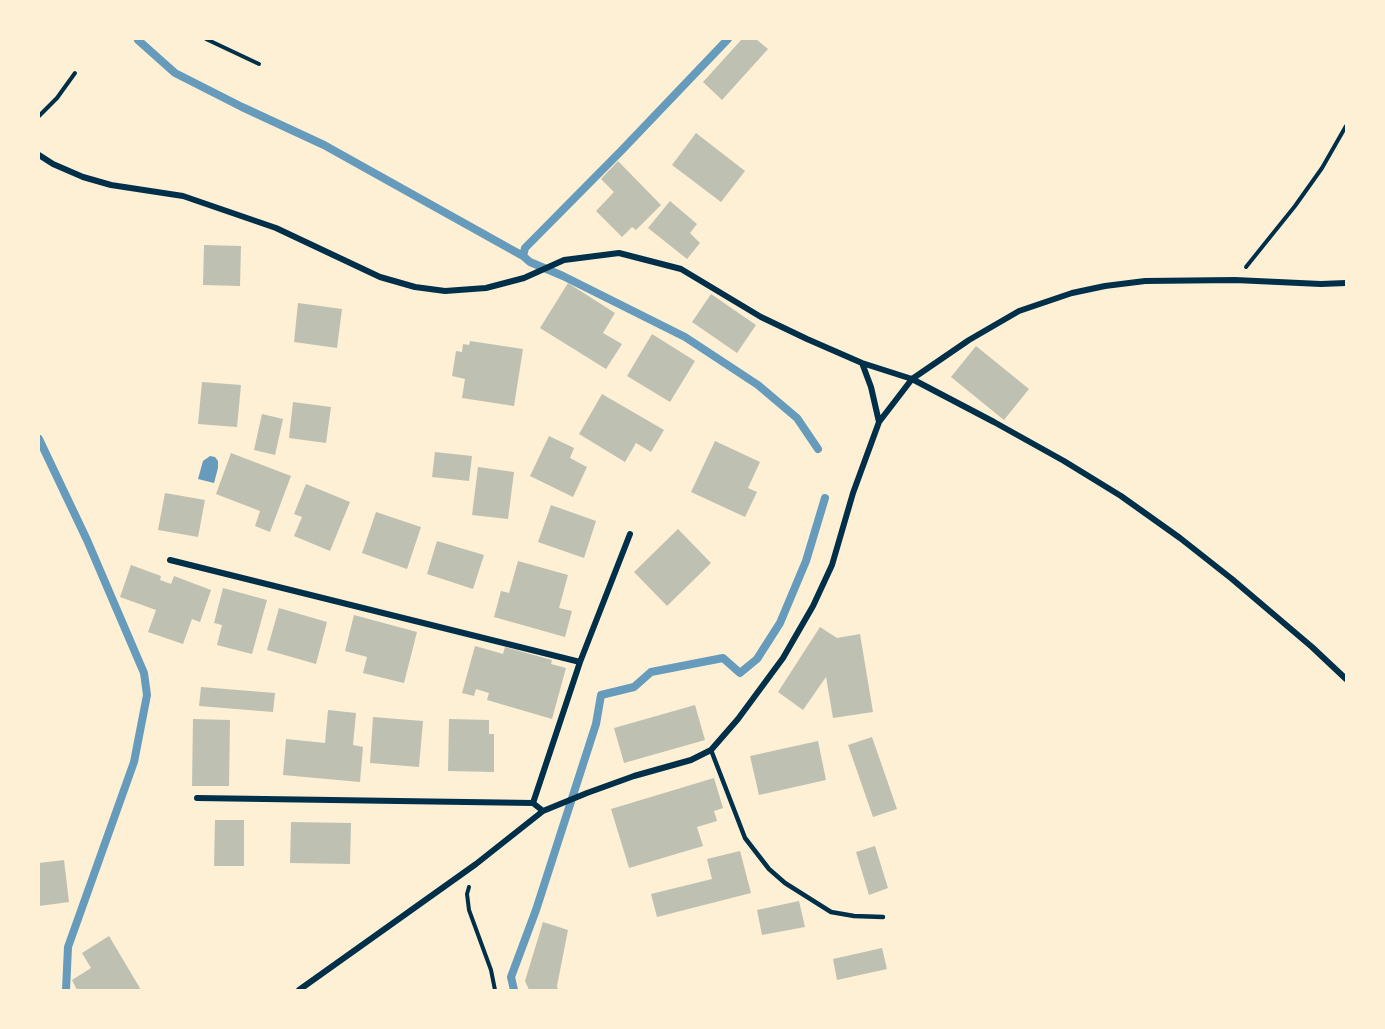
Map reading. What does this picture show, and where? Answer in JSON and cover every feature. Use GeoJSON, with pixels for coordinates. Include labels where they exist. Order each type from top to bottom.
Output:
{"type":"FeatureCollection","features":[{"type":"Feature","properties":{"kind":"street"},"geometry":{"type":"LineString","coordinates":[[39,155],[83,177],[111,185],[183,196],[276,228],[380,277],[415,287],[445,291],[486,288],[524,278],[564,260],[619,253],[681,269],[761,316],[807,339],[862,363],[912,379],[1054,455],[1121,496],[1232,579],[1346,679]]}},
{"type":"Feature","properties":{"kind":"street"},"geometry":{"type":"LineString","coordinates":[[299,990],[476,864],[543,811],[634,776],[691,760],[711,750],[783,658],[813,606],[832,565],[853,493],[879,422],[912,379],[969,340],[1019,311],[1072,293],[1105,286],[1145,281],[1235,280],[1346,283]]}},
{"type":"Feature","properties":{"kind":"street"},"geometry":{"type":"LineString","coordinates":[[862,363],[871,387],[879,422]]}},
{"type":"Feature","properties":{"kind":"street"},"geometry":{"type":"LineString","coordinates":[[532,803],[580,662],[630,534]]}},
{"type":"Feature","properties":{"kind":"street"},"geometry":{"type":"LineString","coordinates":[[170,560],[580,662]]}},
{"type":"Feature","properties":{"kind":"street"},"geometry":{"type":"LineString","coordinates":[[196,798],[532,803],[543,811]]}},
{"type":"Feature","properties":{"kind":"lane"},"geometry":{"type":"LineString","coordinates":[[711,750],[745,838],[769,869],[785,883],[831,912],[883,917]]}},
{"type":"Feature","properties":{"kind":"path"},"geometry":{"type":"LineString","coordinates":[[206,39],[259,64]]}},
{"type":"Feature","properties":{"kind":"path"},"geometry":{"type":"LineString","coordinates":[[39,116],[57,98],[75,73]]}},
{"type":"Feature","properties":{"kind":"path"},"geometry":{"type":"LineString","coordinates":[[1235,280],[1294,207],[1322,168],[1346,126]]}},
{"type":"Feature","properties":{"kind":"path"},"geometry":{"type":"LineString","coordinates":[[476,864],[467,894],[495,990]]}},
{"type":"Feature","properties":{"kind":"water"},"geometry":{"type":"Polygon","coordinates":[[[210,456],[215,457],[218,461],[214,483],[198,479],[203,461],[210,456]]]}},
{"type":"Feature","properties":{"kind":"building"},"geometry":{"type":"Polygon","coordinates":[[[742,39],[756,39],[768,49],[722,100],[703,82],[742,39]]]}},
{"type":"Feature","properties":{"kind":"building"},"geometry":{"type":"Polygon","coordinates":[[[696,133],[745,171],[721,202],[672,165],[696,133]]]}},
{"type":"Feature","properties":{"kind":"building"},"geometry":{"type":"Polygon","coordinates":[[[618,161],[661,205],[636,230],[632,227],[622,237],[596,211],[614,192],[601,179],[618,161]]]}},
{"type":"Feature","properties":{"kind":"building"},"geometry":{"type":"Polygon","coordinates":[[[670,201],[697,224],[690,233],[700,243],[687,259],[648,228],[670,201]]]}},
{"type":"Feature","properties":{"kind":"building"},"geometry":{"type":"Polygon","coordinates":[[[204,245],[241,246],[240,286],[203,285],[204,245]]]}},
{"type":"Feature","properties":{"kind":"building"},"geometry":{"type":"Polygon","coordinates":[[[568,283],[615,313],[603,333],[622,344],[606,369],[540,328],[568,283]]]}},
{"type":"Feature","properties":{"kind":"building"},"geometry":{"type":"Polygon","coordinates":[[[711,294],[756,325],[737,353],[692,322],[711,294]]]}},
{"type":"Feature","properties":{"kind":"building"},"geometry":{"type":"Polygon","coordinates":[[[298,303],[342,309],[337,348],[294,342],[298,303]]]}},
{"type":"Feature","properties":{"kind":"building"},"geometry":{"type":"Polygon","coordinates":[[[652,334],[695,361],[670,402],[627,376],[652,334]]]}},
{"type":"Feature","properties":{"kind":"building"},"geometry":{"type":"Polygon","coordinates":[[[470,341],[523,349],[514,406],[462,398],[465,379],[452,376],[456,351],[462,352],[463,344],[469,345],[470,341]]]}},
{"type":"Feature","properties":{"kind":"building"},"geometry":{"type":"Polygon","coordinates":[[[976,346],[1029,389],[1004,420],[951,377],[976,346]]]}},
{"type":"Feature","properties":{"kind":"building"},"geometry":{"type":"Polygon","coordinates":[[[202,382],[241,385],[237,427],[198,424],[202,382]]]}},
{"type":"Feature","properties":{"kind":"building"},"geometry":{"type":"Polygon","coordinates":[[[602,394],[664,430],[651,452],[636,443],[625,462],[579,434],[602,394]]]}},
{"type":"Feature","properties":{"kind":"building"},"geometry":{"type":"Polygon","coordinates":[[[293,402],[331,407],[326,443],[289,438],[293,402]]]}},
{"type":"Feature","properties":{"kind":"building"},"geometry":{"type":"Polygon","coordinates":[[[262,414],[283,419],[275,455],[254,450],[262,414]]]}},
{"type":"Feature","properties":{"kind":"building"},"geometry":{"type":"Polygon","coordinates":[[[549,436],[574,448],[570,458],[587,467],[573,497],[530,476],[549,436]]]}},
{"type":"Feature","properties":{"kind":"building"},"geometry":{"type":"Polygon","coordinates":[[[715,441],[760,462],[748,488],[757,492],[745,517],[691,492],[715,441]]]}},
{"type":"Feature","properties":{"kind":"building"},"geometry":{"type":"Polygon","coordinates":[[[435,452],[472,456],[469,481],[432,477],[435,452]]]}},
{"type":"Feature","properties":{"kind":"building"},"geometry":{"type":"Polygon","coordinates":[[[231,453],[291,476],[270,532],[255,526],[260,511],[216,494],[231,453]]]}},
{"type":"Feature","properties":{"kind":"building"},"geometry":{"type":"Polygon","coordinates":[[[478,467],[514,472],[508,519],[472,515],[478,467]]]}},
{"type":"Feature","properties":{"kind":"building"},"geometry":{"type":"Polygon","coordinates":[[[306,484],[350,502],[330,551],[294,536],[302,517],[294,514],[306,484]]]}},
{"type":"Feature","properties":{"kind":"building"},"geometry":{"type":"Polygon","coordinates":[[[165,493],[205,500],[198,537],[158,530],[165,493]]]}},
{"type":"Feature","properties":{"kind":"building"},"geometry":{"type":"Polygon","coordinates":[[[551,505],[596,521],[584,558],[538,542],[551,505]]]}},
{"type":"Feature","properties":{"kind":"building"},"geometry":{"type":"Polygon","coordinates":[[[376,512],[421,527],[407,569],[362,553],[376,512]]]}},
{"type":"Feature","properties":{"kind":"building"},"geometry":{"type":"Polygon","coordinates":[[[678,529],[711,563],[667,606],[634,572],[678,529]]]}},
{"type":"Feature","properties":{"kind":"building"},"geometry":{"type":"Polygon","coordinates":[[[437,541],[484,555],[473,589],[427,574],[437,541]]]}},
{"type":"Feature","properties":{"kind":"building"},"geometry":{"type":"Polygon","coordinates":[[[518,561],[568,575],[559,608],[572,611],[565,637],[494,617],[501,591],[509,593],[518,561]]]}},
{"type":"Feature","properties":{"kind":"building"},"geometry":{"type":"Polygon","coordinates":[[[131,565],[161,576],[160,580],[171,584],[174,576],[211,590],[200,622],[192,619],[183,644],[148,632],[156,610],[120,597],[131,565]]]}},
{"type":"Feature","properties":{"kind":"building"},"geometry":{"type":"Polygon","coordinates":[[[223,588],[267,600],[252,654],[217,645],[222,625],[214,623],[223,588]]]}},
{"type":"Feature","properties":{"kind":"building"},"geometry":{"type":"Polygon","coordinates":[[[279,608],[327,622],[316,664],[267,650],[279,608]]]}},
{"type":"Feature","properties":{"kind":"building"},"geometry":{"type":"Polygon","coordinates":[[[354,615],[417,632],[404,683],[363,673],[367,657],[345,651],[354,615]]]}},
{"type":"Feature","properties":{"kind":"building"},"geometry":{"type":"Polygon","coordinates":[[[820,627],[837,638],[860,634],[873,712],[833,718],[826,677],[803,710],[778,692],[820,627]]]}},
{"type":"Feature","properties":{"kind":"building"},"geometry":{"type":"Polygon","coordinates":[[[475,646],[503,654],[505,647],[552,660],[551,664],[566,668],[552,719],[487,700],[489,693],[476,689],[474,696],[462,693],[475,646]]]}},
{"type":"Feature","properties":{"kind":"building"},"geometry":{"type":"Polygon","coordinates":[[[201,687],[275,693],[273,712],[199,706],[201,687]]]}},
{"type":"Feature","properties":{"kind":"building"},"geometry":{"type":"Polygon","coordinates":[[[695,705],[705,740],[624,763],[614,728],[695,705]]]}},
{"type":"Feature","properties":{"kind":"building"},"geometry":{"type":"Polygon","coordinates":[[[328,710],[356,713],[353,745],[363,747],[360,782],[283,775],[286,739],[325,743],[328,710]]]}},
{"type":"Feature","properties":{"kind":"building"},"geometry":{"type":"Polygon","coordinates":[[[373,717],[423,721],[419,767],[370,763],[373,717]]]}},
{"type":"Feature","properties":{"kind":"building"},"geometry":{"type":"Polygon","coordinates":[[[193,719],[230,720],[229,786],[192,786],[193,719]]]}},
{"type":"Feature","properties":{"kind":"building"},"geometry":{"type":"Polygon","coordinates":[[[449,719],[489,720],[489,734],[494,734],[494,772],[448,771],[449,719]]]}},
{"type":"Feature","properties":{"kind":"building"},"geometry":{"type":"Polygon","coordinates":[[[872,737],[897,809],[873,817],[848,745],[872,737]]]}},
{"type":"Feature","properties":{"kind":"building"},"geometry":{"type":"Polygon","coordinates":[[[818,741],[826,780],[759,795],[750,756],[818,741]]]}},
{"type":"Feature","properties":{"kind":"building"},"geometry":{"type":"Polygon","coordinates":[[[714,778],[723,808],[714,811],[717,821],[697,827],[703,846],[629,868],[611,809],[714,778]]]}},
{"type":"Feature","properties":{"kind":"building"},"geometry":{"type":"Polygon","coordinates":[[[215,820],[244,820],[244,866],[214,866],[215,820]]]}},
{"type":"Feature","properties":{"kind":"building"},"geometry":{"type":"Polygon","coordinates":[[[291,822],[351,823],[350,864],[290,863],[291,822]]]}},
{"type":"Feature","properties":{"kind":"building"},"geometry":{"type":"Polygon","coordinates":[[[875,846],[888,888],[869,895],[856,852],[875,846]]]}},
{"type":"Feature","properties":{"kind":"building"},"geometry":{"type":"Polygon","coordinates":[[[740,851],[751,893],[657,917],[651,894],[712,879],[707,859],[740,851]]]}},
{"type":"Feature","properties":{"kind":"building"},"geometry":{"type":"Polygon","coordinates":[[[64,860],[69,902],[39,906],[39,863],[64,860]]]}},
{"type":"Feature","properties":{"kind":"building"},"geometry":{"type":"Polygon","coordinates":[[[799,901],[805,927],[762,935],[757,910],[799,901]]]}},
{"type":"Feature","properties":{"kind":"building"},"geometry":{"type":"Polygon","coordinates":[[[543,922],[568,930],[558,990],[529,990],[525,981],[543,922]]]}},
{"type":"Feature","properties":{"kind":"building"},"geometry":{"type":"Polygon","coordinates":[[[109,936],[141,990],[77,990],[72,980],[91,968],[82,953],[109,936]]]}},
{"type":"Feature","properties":{"kind":"building"},"geometry":{"type":"Polygon","coordinates":[[[882,948],[887,969],[837,980],[833,959],[882,948]]]}},
{"type":"Feature","properties":{"kind":"waterway"},"geometry":{"type":"LineString","coordinates":[[728,39],[525,248],[523,256],[530,262],[685,337],[758,385],[797,418],[818,449]]}},
{"type":"Feature","properties":{"kind":"waterway"},"geometry":{"type":"LineString","coordinates":[[138,40],[175,73],[324,145],[523,256]]}},
{"type":"Feature","properties":{"kind":"waterway"},"geometry":{"type":"LineString","coordinates":[[39,439],[87,540],[144,673],[147,695],[134,762],[68,947],[66,990]]}},
{"type":"Feature","properties":{"kind":"waterway"},"geometry":{"type":"LineString","coordinates":[[514,990],[511,977],[536,910],[596,724],[601,695],[634,687],[651,672],[723,658],[740,673],[757,659],[780,623],[806,561],[825,498]]}}]}
